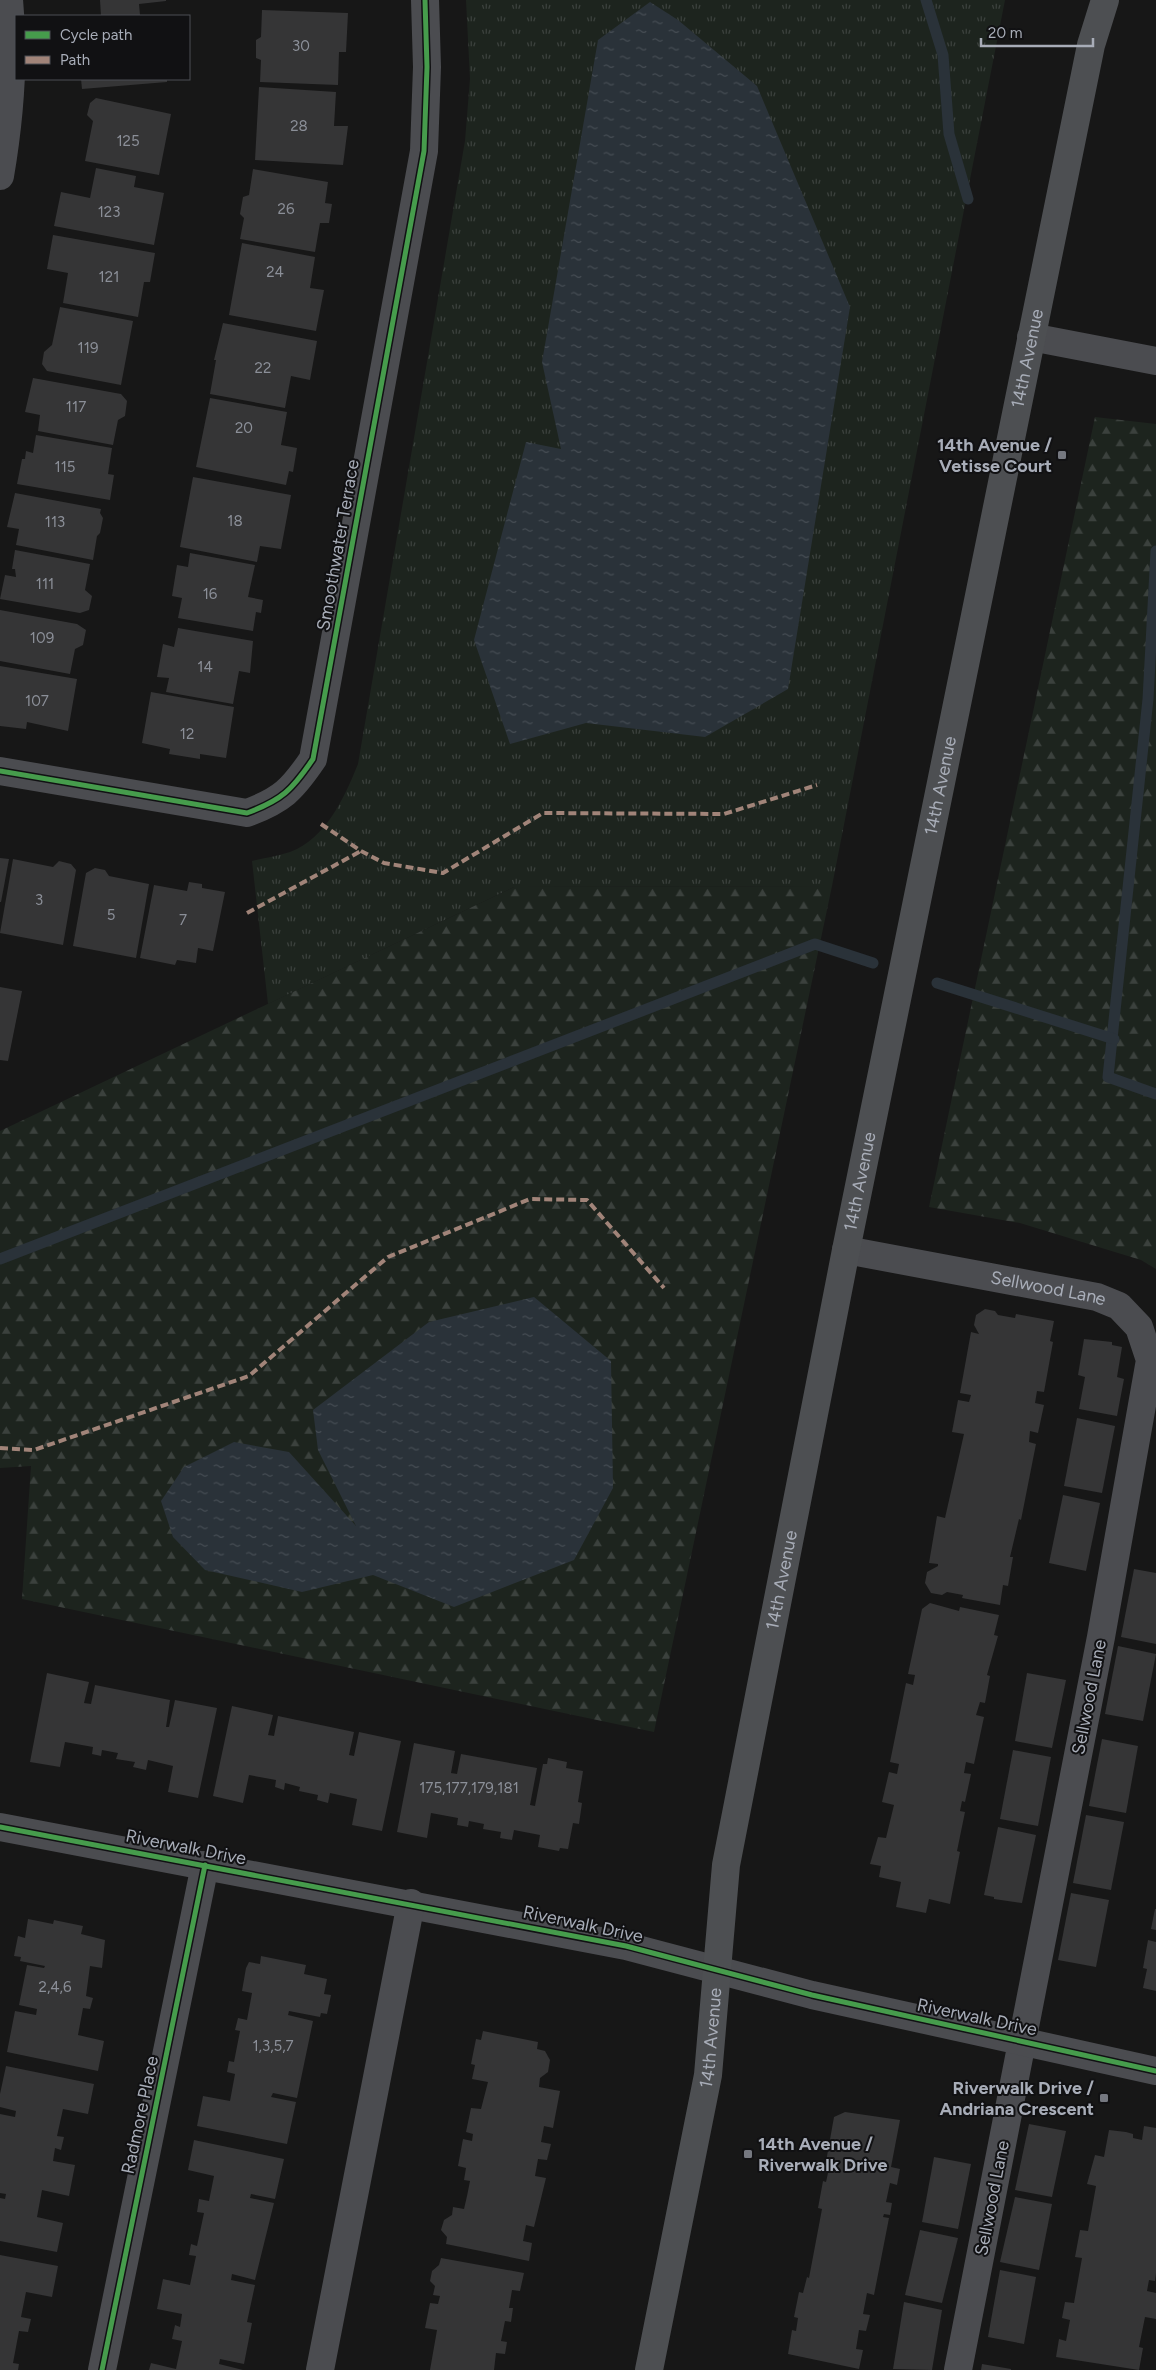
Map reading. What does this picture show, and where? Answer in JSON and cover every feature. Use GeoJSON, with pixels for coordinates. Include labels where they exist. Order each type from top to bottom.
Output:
{"type":"FeatureCollection","features":[{"type":"Feature","properties":{"kind":"main road","name":"14th Avenue"},"geometry":{"type":"LineString","coordinates":[[649,2370],[708,2075],[726,1865],[846,1250],[1031,337],[1091,45],[1104,0]]}},
{"type":"Feature","properties":{"kind":"street"},"geometry":{"type":"LineString","coordinates":[[0,176],[11,96],[9,0]]}},
{"type":"Feature","properties":{"kind":"street","name":"Smoothwater Terrace"},"geometry":{"type":"LineString","coordinates":[[0,771],[247,813],[272,803],[295,786],[313,759],[424,151],[427,67],[425,0]]}},
{"type":"Feature","properties":{"kind":"street"},"geometry":{"type":"LineString","coordinates":[[1031,337],[1156,361]]}},
{"type":"Feature","properties":{"kind":"street","name":"Sellwood Lane"},"geometry":{"type":"LineString","coordinates":[[846,1250],[1097,1297],[1119,1306],[1139,1327],[1150,1360],[1101,1637],[958,2370]]}},
{"type":"Feature","properties":{"kind":"street","name":"Riverwalk Drive"},"geometry":{"type":"LineString","coordinates":[[0,1826],[411,1903],[626,1946],[812,1995],[1156,2071]]}},
{"type":"Feature","properties":{"kind":"street","name":"Radmore Place"},"geometry":{"type":"LineString","coordinates":[[102,2370],[205,1865]]}},
{"type":"Feature","properties":{"kind":"street"},"geometry":{"type":"LineString","coordinates":[[320,2370],[411,1903]]}},
{"type":"Feature","properties":{"kind":"green space"},"geometry":{"type":"Polygon","coordinates":[[[466,0],[1005,0],[832,886],[514,887],[268,1004],[252,861],[290,852],[303,846],[314,837],[333,815],[358,764],[465,141],[470,79],[466,0]]]}},
{"type":"Feature","properties":{"kind":"green space"},"geometry":{"type":"Polygon","coordinates":[[[1095,417],[1156,424],[1156,1269],[1141,1260],[1020,1223],[929,1207],[1095,417]]]}},
{"type":"Feature","properties":{"kind":"green space"},"geometry":{"type":"Polygon","coordinates":[[[832,886],[654,1732],[22,1599],[31,1466],[0,1468],[0,1131],[514,887],[832,886]]]}},
{"type":"Feature","properties":{"kind":"water"},"geometry":{"type":"Polygon","coordinates":[[[650,2],[678,20],[757,86],[850,307],[788,689],[705,737],[586,723],[510,744],[474,640],[526,442],[561,449],[542,362],[598,40],[650,2]]]}},
{"type":"Feature","properties":{"kind":"water"},"geometry":{"type":"Polygon","coordinates":[[[534,1297],[611,1361],[613,1488],[574,1560],[454,1607],[373,1575],[302,1592],[205,1570],[173,1537],[161,1501],[184,1467],[234,1442],[289,1452],[356,1526],[318,1450],[313,1410],[429,1322],[534,1297]]]}},
{"type":"Feature","properties":{"kind":"building"},"geometry":{"type":"Polygon","coordinates":[[[100,0],[166,0],[139,4],[140,15],[101,15],[100,0]]]}},
{"type":"Feature","properties":{"kind":"building"},"geometry":{"type":"Polygon","coordinates":[[[262,10],[348,13],[346,52],[339,52],[338,85],[260,82],[261,60],[256,58],[256,40],[261,37],[262,10]]]}},
{"type":"Feature","properties":{"kind":"building"},"geometry":{"type":"Polygon","coordinates":[[[81,80],[167,80],[167,82],[82,89],[81,80]]]}},
{"type":"Feature","properties":{"kind":"building"},"geometry":{"type":"Polygon","coordinates":[[[259,87],[336,92],[334,126],[348,126],[343,165],[255,160],[259,87]]]}},
{"type":"Feature","properties":{"kind":"building"},"geometry":{"type":"Polygon","coordinates":[[[96,98],[171,114],[159,175],[85,161],[93,121],[87,115],[90,103],[96,98]]]}},
{"type":"Feature","properties":{"kind":"building"},"geometry":{"type":"Polygon","coordinates":[[[96,168],[136,176],[134,187],[164,193],[154,245],[54,226],[61,192],[90,198],[96,168]]]}},
{"type":"Feature","properties":{"kind":"building"},"geometry":{"type":"Polygon","coordinates":[[[253,169],[328,182],[325,203],[332,204],[329,223],[320,223],[315,252],[240,239],[244,218],[240,214],[243,197],[249,195],[253,169]]]}},
{"type":"Feature","properties":{"kind":"building"},"geometry":{"type":"Polygon","coordinates":[[[53,235],[155,253],[150,282],[144,282],[138,317],[63,303],[68,273],[47,269],[53,235]]]}},
{"type":"Feature","properties":{"kind":"building"},"geometry":{"type":"Polygon","coordinates":[[[242,243],[315,257],[310,288],[324,290],[316,331],[229,315],[242,243]]]}},
{"type":"Feature","properties":{"kind":"building"},"geometry":{"type":"Polygon","coordinates":[[[60,307],[133,321],[121,385],[47,371],[42,364],[44,352],[52,345],[60,307]]]}},
{"type":"Feature","properties":{"kind":"building"},"geometry":{"type":"Polygon","coordinates":[[[223,323],[317,341],[310,380],[291,376],[285,408],[210,394],[216,360],[214,360],[223,323]]]}},
{"type":"Feature","properties":{"kind":"building"},"geometry":{"type":"Polygon","coordinates":[[[33,378],[121,394],[127,401],[125,416],[118,420],[113,445],[38,431],[40,415],[25,412],[33,378]]]}},
{"type":"Feature","properties":{"kind":"building"},"geometry":{"type":"Polygon","coordinates":[[[210,398],[287,412],[281,445],[297,448],[293,472],[289,471],[286,485],[196,467],[210,398]]]}},
{"type":"Feature","properties":{"kind":"building"},"geometry":{"type":"Polygon","coordinates":[[[36,435],[112,448],[108,474],[114,475],[110,500],[17,484],[22,459],[25,459],[26,451],[33,453],[36,435]]]}},
{"type":"Feature","properties":{"kind":"building"},"geometry":{"type":"Polygon","coordinates":[[[193,477],[291,495],[281,549],[260,546],[257,562],[180,547],[193,477]]]}},
{"type":"Feature","properties":{"kind":"building"},"geometry":{"type":"Polygon","coordinates":[[[15,493],[101,509],[100,513],[103,518],[100,533],[97,536],[93,560],[16,545],[19,529],[7,527],[15,493]]]}},
{"type":"Feature","properties":{"kind":"building"},"geometry":{"type":"Polygon","coordinates":[[[15,550],[90,564],[85,590],[92,596],[89,610],[80,613],[0,599],[5,575],[16,577],[15,569],[12,569],[15,550]]]}},
{"type":"Feature","properties":{"kind":"building"},"geometry":{"type":"Polygon","coordinates":[[[190,553],[255,565],[248,597],[263,600],[261,613],[256,612],[253,631],[178,618],[182,598],[172,596],[177,565],[188,567],[190,553]]]}},
{"type":"Feature","properties":{"kind":"building"},"geometry":{"type":"Polygon","coordinates":[[[0,610],[77,624],[86,630],[83,645],[75,649],[70,674],[0,661],[0,610]]]}},
{"type":"Feature","properties":{"kind":"building"},"geometry":{"type":"Polygon","coordinates":[[[178,628],[253,641],[250,673],[239,671],[233,704],[166,692],[169,678],[157,677],[163,644],[174,647],[178,628]]]}},
{"type":"Feature","properties":{"kind":"building"},"geometry":{"type":"Polygon","coordinates":[[[0,666],[77,679],[68,731],[27,722],[26,729],[0,726],[0,666]]]}},
{"type":"Feature","properties":{"kind":"building"},"geometry":{"type":"Polygon","coordinates":[[[151,692],[234,707],[226,758],[200,754],[200,759],[169,754],[170,749],[142,743],[151,692]]]}},
{"type":"Feature","properties":{"kind":"building"},"geometry":{"type":"Polygon","coordinates":[[[0,858],[9,859],[1,902],[0,902],[0,858]]]}},
{"type":"Feature","properties":{"kind":"building"},"geometry":{"type":"Polygon","coordinates":[[[13,859],[53,867],[59,861],[71,864],[76,870],[63,945],[0,933],[13,859]]]}},
{"type":"Feature","properties":{"kind":"building"},"geometry":{"type":"Polygon","coordinates":[[[95,868],[105,870],[109,876],[149,884],[136,958],[73,946],[86,873],[95,868]]]}},
{"type":"Feature","properties":{"kind":"building"},"geometry":{"type":"Polygon","coordinates":[[[189,882],[202,884],[202,888],[225,892],[213,951],[198,948],[196,963],[177,960],[175,965],[140,958],[154,885],[187,891],[189,882]]]}},
{"type":"Feature","properties":{"kind":"building"},"geometry":{"type":"Polygon","coordinates":[[[0,987],[22,991],[8,1061],[0,1060],[0,987]]]}},
{"type":"Feature","properties":{"kind":"building"},"geometry":{"type":"Polygon","coordinates":[[[985,1309],[995,1311],[998,1315],[1015,1318],[1016,1314],[1054,1321],[1050,1341],[1053,1342],[1044,1392],[1037,1391],[1035,1403],[1044,1405],[1038,1433],[1030,1431],[1029,1442],[1036,1444],[1021,1520],[1019,1519],[1010,1557],[1013,1557],[1008,1586],[1003,1585],[1000,1605],[962,1598],[963,1595],[947,1592],[942,1595],[931,1593],[925,1583],[927,1572],[938,1566],[938,1564],[929,1563],[937,1516],[945,1518],[964,1434],[952,1432],[958,1400],[969,1402],[971,1395],[960,1393],[971,1332],[979,1334],[974,1325],[976,1315],[985,1309]]]}},
{"type":"Feature","properties":{"kind":"building"},"geometry":{"type":"Polygon","coordinates":[[[1084,1339],[1112,1342],[1112,1345],[1122,1347],[1117,1377],[1124,1379],[1117,1416],[1079,1409],[1085,1377],[1078,1375],[1084,1339]]]}},
{"type":"Feature","properties":{"kind":"building"},"geometry":{"type":"Polygon","coordinates":[[[1077,1418],[1115,1426],[1102,1493],[1064,1486],[1077,1418]]]}},
{"type":"Feature","properties":{"kind":"building"},"geometry":{"type":"Polygon","coordinates":[[[1063,1495],[1100,1503],[1086,1571],[1049,1563],[1063,1495]]]}},
{"type":"Feature","properties":{"kind":"building"},"geometry":{"type":"Polygon","coordinates":[[[1134,1569],[1156,1573],[1156,1644],[1121,1637],[1134,1569]]]}},
{"type":"Feature","properties":{"kind":"building"},"geometry":{"type":"Polygon","coordinates":[[[930,1603],[959,1611],[960,1607],[999,1615],[994,1635],[998,1636],[987,1675],[990,1676],[985,1703],[980,1702],[976,1715],[984,1717],[974,1764],[966,1762],[964,1773],[971,1774],[965,1802],[962,1801],[960,1811],[965,1812],[957,1851],[960,1852],[950,1904],[929,1899],[926,1913],[896,1907],[901,1882],[879,1877],[881,1866],[870,1864],[878,1837],[886,1838],[894,1805],[882,1802],[889,1772],[897,1774],[899,1764],[890,1762],[906,1683],[913,1685],[915,1675],[908,1674],[922,1609],[930,1603]]]}},
{"type":"Feature","properties":{"kind":"building"},"geometry":{"type":"Polygon","coordinates":[[[1118,1646],[1156,1654],[1143,1721],[1105,1714],[1118,1646]]]}},
{"type":"Feature","properties":{"kind":"building"},"geometry":{"type":"Polygon","coordinates":[[[47,1673],[89,1682],[84,1703],[91,1704],[95,1685],[170,1700],[166,1727],[169,1727],[175,1700],[217,1708],[198,1798],[168,1792],[173,1766],[148,1760],[146,1770],[133,1767],[135,1762],[116,1759],[118,1753],[102,1750],[101,1756],[92,1754],[93,1747],[65,1742],[60,1767],[30,1762],[47,1673]]]}},
{"type":"Feature","properties":{"kind":"building"},"geometry":{"type":"Polygon","coordinates":[[[1027,1673],[1066,1680],[1052,1748],[1015,1741],[1027,1673]]]}},
{"type":"Feature","properties":{"kind":"building"},"geometry":{"type":"Polygon","coordinates":[[[232,1706],[273,1715],[268,1735],[274,1736],[278,1716],[354,1732],[349,1755],[354,1756],[359,1732],[401,1741],[382,1831],[352,1825],[357,1799],[330,1793],[328,1803],[317,1800],[318,1795],[299,1791],[300,1787],[285,1783],[284,1790],[275,1787],[276,1780],[249,1775],[243,1803],[213,1796],[232,1706]]]}},
{"type":"Feature","properties":{"kind":"building"},"geometry":{"type":"Polygon","coordinates":[[[1102,1739],[1138,1746],[1126,1813],[1089,1806],[1102,1739]]]}},
{"type":"Feature","properties":{"kind":"building"},"geometry":{"type":"Polygon","coordinates":[[[414,1743],[455,1751],[451,1773],[457,1774],[461,1754],[537,1768],[530,1805],[535,1806],[543,1764],[547,1764],[548,1758],[567,1762],[566,1768],[583,1771],[578,1802],[582,1803],[579,1824],[573,1823],[568,1849],[560,1848],[559,1851],[538,1847],[540,1835],[514,1830],[512,1840],[500,1838],[501,1832],[483,1829],[484,1824],[469,1821],[468,1827],[457,1825],[458,1818],[431,1813],[427,1838],[397,1832],[414,1743]]]}},
{"type":"Feature","properties":{"kind":"building"},"geometry":{"type":"Polygon","coordinates":[[[1013,1750],[1051,1757],[1038,1826],[1000,1819],[1013,1750]]]}},
{"type":"Feature","properties":{"kind":"building"},"geometry":{"type":"Polygon","coordinates":[[[1086,1815],[1124,1822],[1111,1890],[1073,1883],[1086,1815]]]}},
{"type":"Feature","properties":{"kind":"building"},"geometry":{"type":"Polygon","coordinates":[[[998,1827],[1036,1835],[1022,1903],[994,1899],[994,1897],[984,1895],[998,1827]]]}},
{"type":"Feature","properties":{"kind":"building"},"geometry":{"type":"Polygon","coordinates":[[[1071,1893],[1109,1900],[1096,1967],[1058,1960],[1071,1893]]]}},
{"type":"Feature","properties":{"kind":"building"},"geometry":{"type":"Polygon","coordinates":[[[1156,1909],[1156,1930],[1151,1929],[1156,1909]]]}},
{"type":"Feature","properties":{"kind":"building"},"geometry":{"type":"Polygon","coordinates":[[[28,1919],[53,1924],[54,1920],[83,1926],[81,1934],[105,1940],[102,1968],[90,1966],[86,1996],[93,1998],[90,2009],[83,2008],[78,2035],[104,2041],[98,2071],[7,2052],[15,2011],[36,2015],[37,2009],[19,2005],[27,1965],[44,1968],[45,1966],[20,1961],[21,1957],[14,1956],[18,1936],[25,1938],[28,1919]]]}},
{"type":"Feature","properties":{"kind":"building"},"geometry":{"type":"Polygon","coordinates":[[[1148,1940],[1156,1942],[1156,1991],[1143,1988],[1147,1969],[1143,1968],[1148,1940]]]}},
{"type":"Feature","properties":{"kind":"building"},"geometry":{"type":"Polygon","coordinates":[[[261,1956],[306,1965],[304,1974],[327,1979],[324,1994],[331,1995],[327,2014],[321,2013],[320,2017],[289,2011],[288,2015],[313,2021],[297,2098],[273,2093],[271,2097],[296,2102],[287,2144],[197,2126],[203,2096],[230,2101],[235,2074],[227,2072],[229,2061],[234,2062],[240,2031],[235,2030],[238,2018],[247,2020],[252,1993],[242,1991],[246,1968],[249,1962],[260,1964],[261,1956]]]}},
{"type":"Feature","properties":{"kind":"building"},"geometry":{"type":"Polygon","coordinates":[[[483,2031],[538,2042],[537,2049],[545,2051],[550,2060],[548,2072],[540,2078],[539,2087],[560,2091],[553,2128],[544,2126],[541,2142],[551,2144],[547,2160],[538,2159],[535,2176],[546,2178],[534,2227],[526,2225],[523,2241],[532,2243],[529,2261],[446,2244],[447,2237],[441,2230],[444,2220],[452,2215],[453,2207],[464,2209],[467,2196],[470,2181],[464,2180],[466,2168],[458,2166],[463,2139],[472,2141],[473,2134],[466,2132],[471,2108],[481,2109],[488,2082],[472,2079],[475,2065],[471,2064],[476,2039],[481,2040],[483,2031]]]}},
{"type":"Feature","properties":{"kind":"building"},"geometry":{"type":"Polygon","coordinates":[[[6,2066],[94,2084],[88,2114],[63,2109],[57,2136],[64,2137],[61,2150],[55,2148],[53,2161],[75,2165],[69,2196],[42,2190],[37,2217],[63,2223],[57,2252],[0,2241],[0,2198],[5,2199],[6,2194],[0,2193],[0,2114],[15,2117],[16,2111],[0,2107],[0,2094],[6,2066]]]}},
{"type":"Feature","properties":{"kind":"building"},"geometry":{"type":"Polygon","coordinates":[[[845,2112],[900,2120],[891,2167],[900,2169],[897,2185],[890,2183],[886,2202],[892,2203],[890,2215],[884,2214],[883,2217],[889,2218],[874,2295],[867,2293],[863,2314],[870,2315],[866,2331],[859,2330],[856,2349],[863,2350],[859,2369],[788,2354],[792,2330],[796,2331],[798,2318],[794,2317],[799,2292],[803,2293],[807,2277],[809,2278],[822,2209],[818,2208],[823,2181],[826,2182],[828,2173],[824,2173],[834,2117],[845,2112]]]}},
{"type":"Feature","properties":{"kind":"building"},"geometry":{"type":"Polygon","coordinates":[[[1029,2124],[1066,2131],[1052,2197],[1015,2190],[1029,2124]]]}},
{"type":"Feature","properties":{"kind":"building"},"geometry":{"type":"Polygon","coordinates":[[[1144,2126],[1156,2128],[1156,2273],[1155,2281],[1149,2280],[1147,2291],[1156,2293],[1156,2319],[1145,2317],[1139,2347],[1143,2348],[1139,2370],[1056,2357],[1059,2339],[1066,2341],[1070,2320],[1062,2318],[1065,2302],[1074,2303],[1082,2258],[1075,2257],[1080,2230],[1088,2231],[1096,2186],[1087,2184],[1095,2155],[1104,2157],[1109,2130],[1133,2134],[1133,2138],[1142,2140],[1144,2126]]]}},
{"type":"Feature","properties":{"kind":"building"},"geometry":{"type":"Polygon","coordinates":[[[194,2140],[284,2159],[275,2199],[251,2194],[250,2198],[274,2203],[255,2280],[232,2274],[231,2280],[255,2285],[247,2322],[252,2323],[244,2364],[220,2359],[219,2364],[243,2370],[149,2370],[151,2363],[176,2369],[182,2341],[172,2339],[175,2325],[180,2327],[182,2314],[157,2309],[163,2279],[190,2285],[196,2256],[189,2255],[191,2244],[197,2246],[204,2213],[197,2212],[199,2199],[209,2201],[214,2176],[188,2170],[194,2140]]]}},
{"type":"Feature","properties":{"kind":"building"},"geometry":{"type":"Polygon","coordinates":[[[934,2157],[971,2164],[958,2229],[922,2222],[934,2157]]]}},
{"type":"Feature","properties":{"kind":"building"},"geometry":{"type":"Polygon","coordinates":[[[1015,2197],[1052,2204],[1039,2270],[1000,2262],[1015,2197]]]}},
{"type":"Feature","properties":{"kind":"building"},"geometry":{"type":"Polygon","coordinates":[[[920,2230],[958,2238],[942,2303],[905,2295],[920,2230]]]}},
{"type":"Feature","properties":{"kind":"building"},"geometry":{"type":"Polygon","coordinates":[[[0,2255],[58,2266],[52,2297],[26,2292],[21,2317],[31,2319],[28,2332],[19,2331],[13,2363],[19,2364],[18,2370],[0,2370],[0,2255]]]}},
{"type":"Feature","properties":{"kind":"building"},"geometry":{"type":"Polygon","coordinates":[[[441,2258],[524,2273],[520,2291],[512,2290],[509,2308],[513,2308],[511,2322],[505,2321],[501,2341],[507,2342],[505,2354],[496,2353],[494,2370],[430,2370],[437,2330],[425,2328],[430,2303],[438,2304],[440,2296],[433,2295],[435,2286],[430,2281],[432,2271],[439,2265],[441,2258]]]}},
{"type":"Feature","properties":{"kind":"building"},"geometry":{"type":"Polygon","coordinates":[[[1000,2270],[1036,2277],[1024,2344],[988,2337],[1000,2270]]]}},
{"type":"Feature","properties":{"kind":"building"},"geometry":{"type":"Polygon","coordinates":[[[904,2302],[942,2310],[932,2370],[893,2369],[904,2302]]]}},
{"type":"Feature","properties":{"kind":"building"},"geometry":{"type":"Polygon","coordinates":[[[982,2364],[1011,2369],[1011,2370],[981,2370],[982,2364]]]}},
{"type":"Feature","properties":{"kind":"waterway"},"geometry":{"type":"LineString","coordinates":[[926,0],[943,55],[949,134],[968,199]]}},
{"type":"Feature","properties":{"kind":"waterway"},"geometry":{"type":"LineString","coordinates":[[1156,551],[1148,699],[1108,1077],[1156,1094]]}},
{"type":"Feature","properties":{"kind":"waterway"},"geometry":{"type":"LineString","coordinates":[[0,1259],[815,944],[873,963]]}},
{"type":"Feature","properties":{"kind":"waterway"},"geometry":{"type":"LineString","coordinates":[[937,983],[1114,1039]]}},
{"type":"Feature","properties":{"kind":"marked path"},"geometry":{"type":"LineString","coordinates":[[321,824],[361,851],[384,863],[443,873],[543,813],[724,814],[817,785]]}},
{"type":"Feature","properties":{"kind":"marked path"},"geometry":{"type":"LineString","coordinates":[[247,913],[361,851]]}},
{"type":"Feature","properties":{"kind":"marked path"},"geometry":{"type":"LineString","coordinates":[[0,1448],[34,1450],[249,1376],[388,1257],[530,1199],[587,1200],[664,1288]]}},
{"type":"Feature","properties":{"kind":"cycle path"},"geometry":{"type":"LineString","coordinates":[[0,771],[247,813],[285,793],[299,779],[313,759],[424,151],[427,67],[425,0]]}},
{"type":"Feature","properties":{"kind":"cycle path"},"geometry":{"type":"LineString","coordinates":[[0,1827],[626,1946],[812,1995],[1156,2071]]}},
{"type":"Feature","properties":{"kind":"cycle path"},"geometry":{"type":"LineString","coordinates":[[102,2370],[205,1865]]}},
{"type":"Feature","properties":{"kind":"place","name":"14th Avenue / Vetisse Court"},"geometry":{"type":"Point","coordinates":[1062,455]}},
{"type":"Feature","properties":{"kind":"place","name":"Riverwalk Drive / Andriana Crescent"},"geometry":{"type":"Point","coordinates":[1104,2098]}},
{"type":"Feature","properties":{"kind":"place","name":"14th Avenue / Riverwalk Drive"},"geometry":{"type":"Point","coordinates":[748,2154]}}]}
